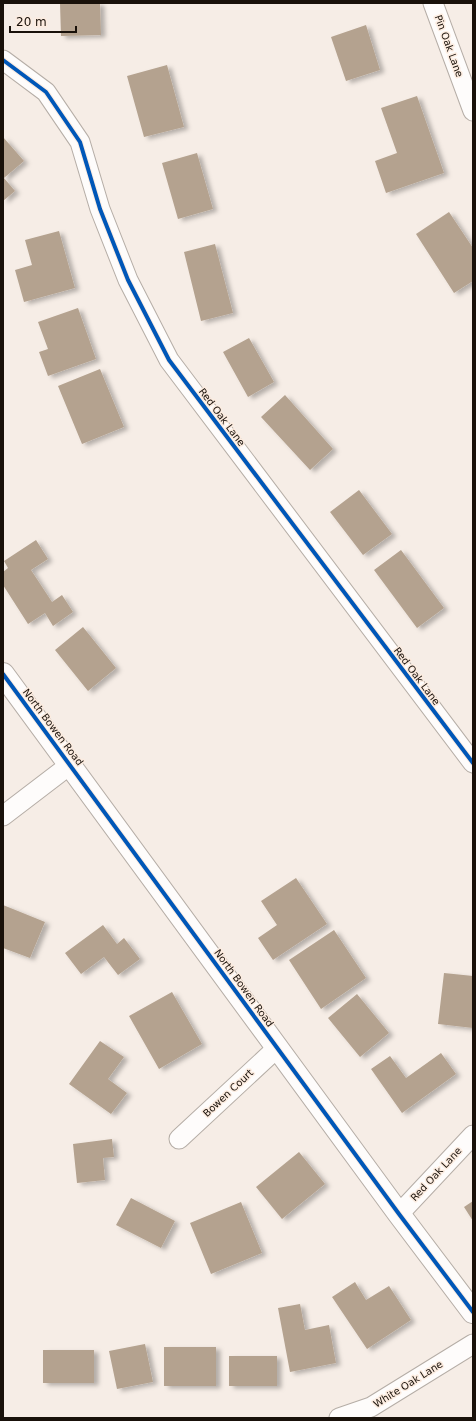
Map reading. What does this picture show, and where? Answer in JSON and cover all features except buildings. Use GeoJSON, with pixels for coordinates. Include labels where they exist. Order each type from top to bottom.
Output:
{"type":"FeatureCollection","features":[{"type":"Feature","properties":{"kind":"street","name":"Pin Oak Lane"},"geometry":{"type":"LineString","coordinates":[[433,3],[473,112]]}},
{"type":"Feature","properties":{"kind":"street","name":"Red Oak Lane"},"geometry":{"type":"LineString","coordinates":[[3,60],[46,92],[80,142],[100,209],[128,280],[169,360],[473,763]]}},
{"type":"Feature","properties":{"kind":"street","name":"North Bowen Road"},"geometry":{"type":"LineString","coordinates":[[3,674],[71,764],[399,1214],[473,1312]]}},
{"type":"Feature","properties":{"kind":"street"},"geometry":{"type":"LineString","coordinates":[[3,816],[71,764]]}},
{"type":"Feature","properties":{"kind":"street","name":"Bowen Court"},"geometry":{"type":"LineString","coordinates":[[179,1140],[277,1048]]}},
{"type":"Feature","properties":{"kind":"street","name":"Red Oak Lane"},"geometry":{"type":"LineString","coordinates":[[399,1214],[473,1135]]}},
{"type":"Feature","properties":{"kind":"street","name":"White Oak Lane"},"geometry":{"type":"LineString","coordinates":[[339,1418],[371,1407],[473,1344]]}},
{"type":"Feature","properties":{"kind":"cycle path"},"geometry":{"type":"LineString","coordinates":[[3,60],[46,92],[80,142],[100,209],[128,280],[169,360],[473,763]]}},
{"type":"Feature","properties":{"kind":"cycle path"},"geometry":{"type":"LineString","coordinates":[[3,674],[399,1214],[473,1312]]}}]}
